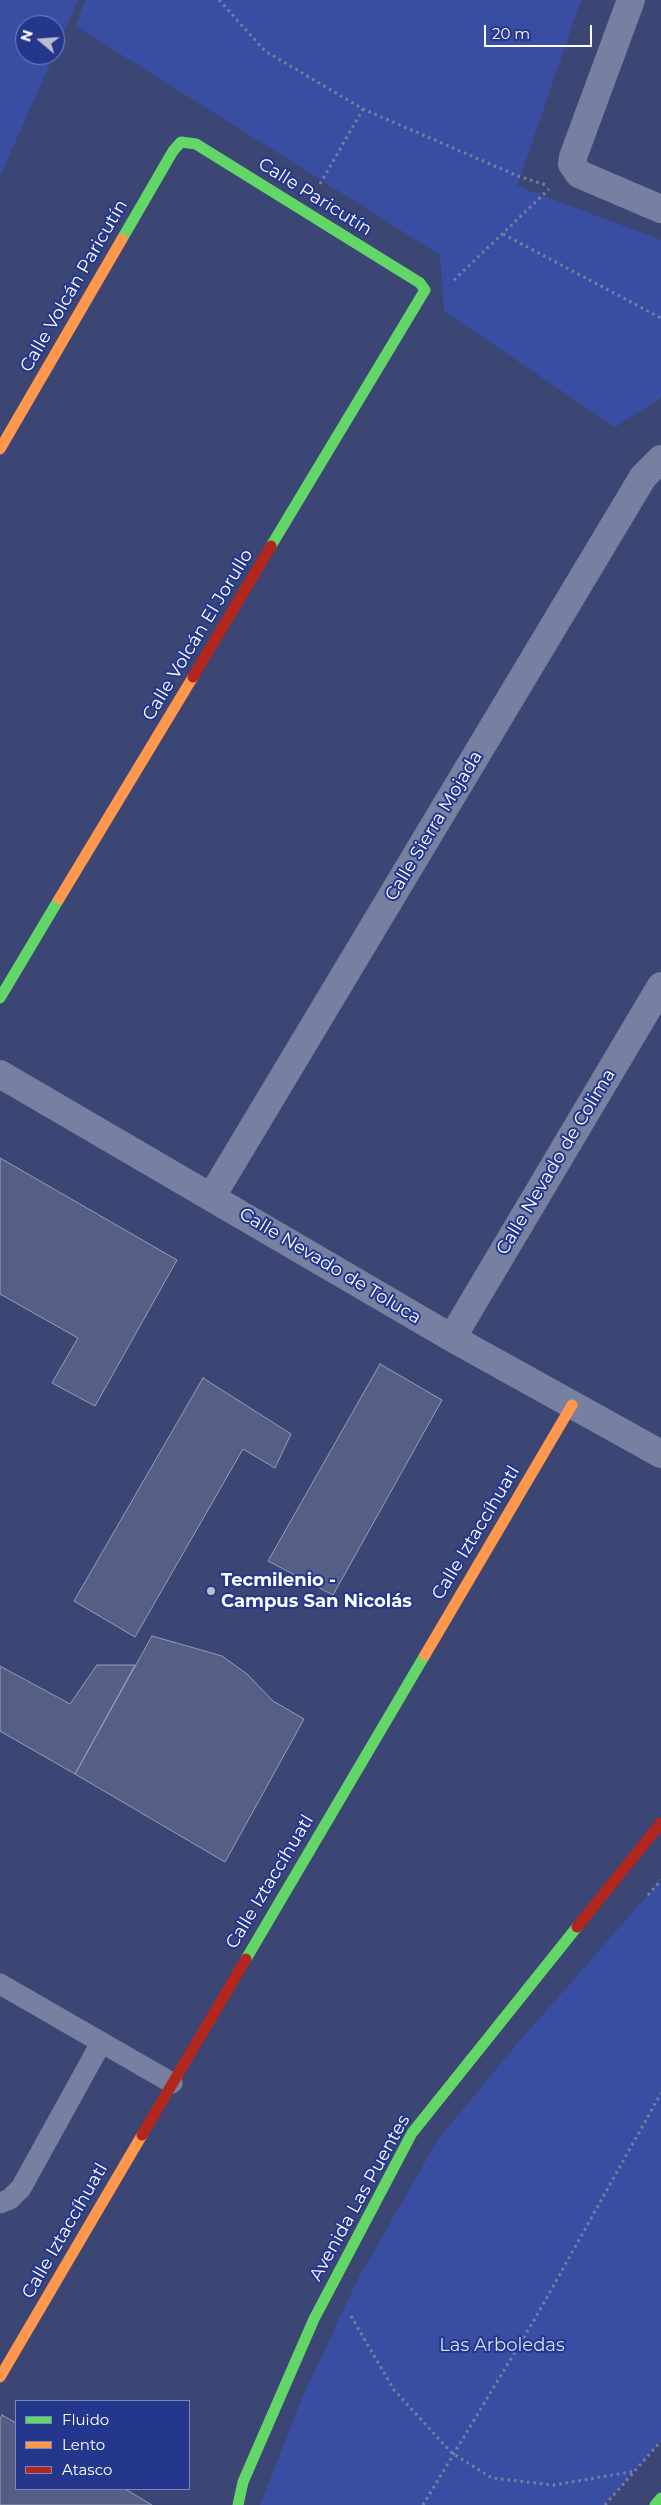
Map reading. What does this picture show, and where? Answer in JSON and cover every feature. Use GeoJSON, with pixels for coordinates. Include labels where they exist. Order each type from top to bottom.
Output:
{"type":"FeatureCollection","features":[{"type":"Feature","properties":{"kind":"street"},"geometry":{"type":"LineString","coordinates":[[631,0],[572,164],[579,174],[661,209]]}},
{"type":"Feature","properties":{"kind":"street","name":"Calle Paricutín"},"geometry":{"type":"LineString","coordinates":[[181,142],[196,144],[420,284],[426,290]]}},
{"type":"Feature","properties":{"kind":"street","name":"Calle Volcán Paricutín"},"geometry":{"type":"LineString","coordinates":[[0,449],[173,151],[181,142]]}},
{"type":"Feature","properties":{"kind":"street","name":"Calle Volcán El Jorullo"},"geometry":{"type":"LineString","coordinates":[[0,998],[426,290]]}},
{"type":"Feature","properties":{"kind":"street","name":"Calle Sierra Mojada"},"geometry":{"type":"LineString","coordinates":[[212,1196],[643,477],[661,459]]}},
{"type":"Feature","properties":{"kind":"street","name":"Calle Nevado de Colima"},"geometry":{"type":"LineString","coordinates":[[452,1338],[661,986]]}},
{"type":"Feature","properties":{"kind":"street","name":"Calle Nevado de Toluca"},"geometry":{"type":"LineString","coordinates":[[0,1074],[212,1196],[452,1338],[661,1454]]}},
{"type":"Feature","properties":{"kind":"street","name":"Calle Iztaccíhuatl"},"geometry":{"type":"LineString","coordinates":[[0,2378],[572,1405]]}},
{"type":"Feature","properties":{"kind":"street","name":"Avenida Las Puentes"},"geometry":{"type":"LineString","coordinates":[[238,2505],[243,2482],[314,2320],[412,2133],[661,1823]]}},
{"type":"Feature","properties":{"kind":"street"},"geometry":{"type":"LineString","coordinates":[[229,2505],[243,2482]]}},
{"type":"Feature","properties":{"kind":"street"},"geometry":{"type":"LineString","coordinates":[[655,2505],[661,2498]]}},
{"type":"Feature","properties":{"kind":"lane"},"geometry":{"type":"LineString","coordinates":[[0,1984],[172,2083]]}},
{"type":"Feature","properties":{"kind":"lane"},"geometry":{"type":"LineString","coordinates":[[0,2203],[10,2199],[20,2188],[101,2043]]}},
{"type":"Feature","properties":{"kind":"path"},"geometry":{"type":"LineString","coordinates":[[219,0],[265,51],[364,108],[538,184],[553,186],[458,278],[426,290]]}},
{"type":"Feature","properties":{"kind":"path"},"geometry":{"type":"LineString","coordinates":[[304,211],[364,108]]}},
{"type":"Feature","properties":{"kind":"path"},"geometry":{"type":"LineString","coordinates":[[503,234],[661,318]]}},
{"type":"Feature","properties":{"kind":"path"},"geometry":{"type":"LineString","coordinates":[[644,1900],[661,1880]]}},
{"type":"Feature","properties":{"kind":"path"},"geometry":{"type":"LineString","coordinates":[[423,2505],[536,2317],[661,2093]]}},
{"type":"Feature","properties":{"kind":"path"},"geometry":{"type":"LineString","coordinates":[[350,2314],[394,2390],[452,2454],[492,2478],[554,2485],[636,2471]]}},
{"type":"Feature","properties":{"kind":"path"},"geometry":{"type":"LineString","coordinates":[[605,2505],[661,2441]]}},
{"type":"Feature","properties":{"kind":"green space"},"geometry":{"type":"Polygon","coordinates":[[[0,0],[78,0],[65,29],[65,15],[15,15],[15,65],[50,65],[0,176],[0,0]]]}},
{"type":"Feature","properties":{"kind":"green space"},"geometry":{"type":"Polygon","coordinates":[[[85,0],[581,0],[517,186],[661,240],[661,398],[615,427],[444,311],[440,255],[76,26],[85,0]]]}},
{"type":"Feature","properties":{"kind":"green space","name":"Las Arboledas"},"geometry":{"type":"Polygon","coordinates":[[[661,1880],[661,2441],[605,2505],[260,2505],[303,2396],[358,2279],[437,2141],[516,2045],[661,1880]]]}},
{"type":"Feature","properties":{"kind":"building"},"geometry":{"type":"Polygon","coordinates":[[[0,1158],[177,1260],[95,1406],[52,1383],[78,1338],[0,1294],[0,1158]]]}},
{"type":"Feature","properties":{"kind":"building"},"geometry":{"type":"Polygon","coordinates":[[[380,1364],[442,1400],[333,1595],[268,1561],[380,1364]]]}},
{"type":"Feature","properties":{"kind":"building"},"geometry":{"type":"Polygon","coordinates":[[[203,1378],[291,1434],[275,1468],[243,1449],[135,1637],[74,1601],[203,1378]]]}},
{"type":"Feature","properties":{"kind":"building"},"geometry":{"type":"Polygon","coordinates":[[[152,1636],[222,1656],[247,1674],[273,1701],[304,1719],[225,1862],[75,1774],[152,1636]]]}},
{"type":"Feature","properties":{"kind":"building"},"geometry":{"type":"Polygon","coordinates":[[[97,1665],[135,1665],[75,1774],[0,1731],[0,1666],[70,1704],[97,1665]]]}},
{"type":"Feature","properties":{"kind":"building"},"geometry":{"type":"Polygon","coordinates":[[[2,2415],[15,2422],[15,2490],[127,2490],[152,2505],[0,2505],[0,2419],[2,2415]]]}},
{"type":"Feature","properties":{"kind":"traffic: fast"},"geometry":{"type":"LineString","coordinates":[[122,239],[173,151],[181,142],[196,144],[420,283],[425,290],[271,546]]}},
{"type":"Feature","properties":{"kind":"traffic: fast"},"geometry":{"type":"LineString","coordinates":[[0,998],[59,899]]}},
{"type":"Feature","properties":{"kind":"traffic: fast"},"geometry":{"type":"LineString","coordinates":[[246,1959],[425,1655]]}},
{"type":"Feature","properties":{"kind":"traffic: fast"},"geometry":{"type":"LineString","coordinates":[[238,2505],[243,2482],[314,2319],[412,2133],[577,1927]]}},
{"type":"Feature","properties":{"kind":"traffic: fast"},"geometry":{"type":"LineString","coordinates":[[655,2505],[661,2498]]}},
{"type":"Feature","properties":{"kind":"traffic: slow"},"geometry":{"type":"LineString","coordinates":[[0,449],[122,239]]}},
{"type":"Feature","properties":{"kind":"traffic: slow"},"geometry":{"type":"LineString","coordinates":[[59,899],[193,677]]}},
{"type":"Feature","properties":{"kind":"traffic: slow"},"geometry":{"type":"LineString","coordinates":[[425,1655],[572,1405]]}},
{"type":"Feature","properties":{"kind":"traffic: slow"},"geometry":{"type":"LineString","coordinates":[[0,2377],[142,2135]]}},
{"type":"Feature","properties":{"kind":"traffic: jam"},"geometry":{"type":"LineString","coordinates":[[193,677],[271,546]]}},
{"type":"Feature","properties":{"kind":"traffic: jam"},"geometry":{"type":"LineString","coordinates":[[577,1927],[661,1823]]}},
{"type":"Feature","properties":{"kind":"traffic: jam"},"geometry":{"type":"LineString","coordinates":[[142,2135],[246,1959]]}},
{"type":"Feature","properties":{"kind":"place","name":"Tecmilenio - Campus San Nicolás"},"geometry":{"type":"Point","coordinates":[211,1591]}}]}
